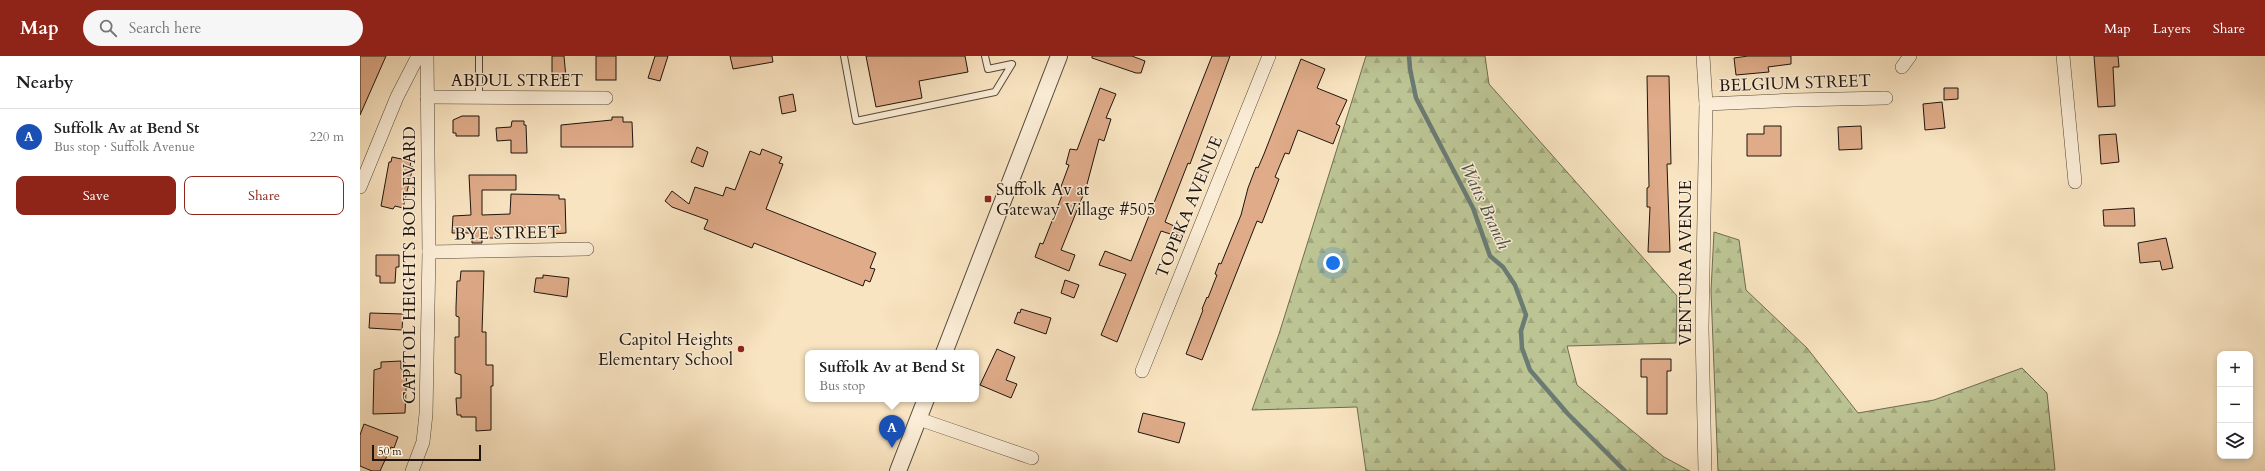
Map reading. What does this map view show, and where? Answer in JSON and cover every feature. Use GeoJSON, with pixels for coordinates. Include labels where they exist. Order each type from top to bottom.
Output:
{"type":"FeatureCollection","features":[{"type":"Feature","properties":{"kind":"street"},"geometry":{"type":"LineString","coordinates":[[360,187],[397,97],[418,56]]}},
{"type":"Feature","properties":{"kind":"street","name":"CAPITOL HEIGHTS BOULEVARD"},"geometry":{"type":"LineString","coordinates":[[412,471],[423,442],[426,414],[429,252],[427,56]]}},
{"type":"Feature","properties":{"kind":"street"},"geometry":{"type":"LineString","coordinates":[[945,350],[1059,56]]}},
{"type":"Feature","properties":{"kind":"street","name":"TOPEKA AVENUE"},"geometry":{"type":"LineString","coordinates":[[1142,371],[1269,56]]}},
{"type":"Feature","properties":{"kind":"street","name":"VENTURA AVENUE"},"geometry":{"type":"LineString","coordinates":[[1703,56],[1706,104],[1702,328],[1705,471]]}},
{"type":"Feature","properties":{"kind":"street"},"geometry":{"type":"LineString","coordinates":[[1902,67],[1910,56]]}},
{"type":"Feature","properties":{"kind":"street"},"geometry":{"type":"LineString","coordinates":[[2063,56],[2075,182]]}},
{"type":"Feature","properties":{"kind":"street","name":"ABDUL STREET"},"geometry":{"type":"LineString","coordinates":[[427,97],[606,98]]}},
{"type":"Feature","properties":{"kind":"street","name":"BELGIUM STREET"},"geometry":{"type":"LineString","coordinates":[[1706,104],[1886,98]]}},
{"type":"Feature","properties":{"kind":"street","name":"BYE STREET"},"geometry":{"type":"LineString","coordinates":[[429,252],[587,249]]}},
{"type":"Feature","properties":{"kind":"street"},"geometry":{"type":"LineString","coordinates":[[898,471],[925,402]]}},
{"type":"Feature","properties":{"kind":"street"},"geometry":{"type":"LineString","coordinates":[[919,418],[1032,458]]}},
{"type":"Feature","properties":{"kind":"lane"},"geometry":{"type":"LineString","coordinates":[[479,56],[479,97]]}},
{"type":"Feature","properties":{"kind":"lane"},"geometry":{"type":"LineString","coordinates":[[844,56],[856,121],[995,92],[1012,64],[988,69],[985,56]]}},
{"type":"Feature","properties":{"kind":"green space"},"geometry":{"type":"Polygon","coordinates":[[[1366,56],[1485,56],[1489,84],[1677,296],[1676,343],[1567,346],[1577,385],[1664,457],[1690,471],[1366,471],[1357,407],[1252,410],[1279,334],[1366,56]]]}},
{"type":"Feature","properties":{"kind":"green space"},"geometry":{"type":"Polygon","coordinates":[[[1714,232],[1739,240],[1746,290],[1807,348],[1858,413],[1934,400],[2022,368],[2047,393],[2055,470],[1718,471],[1711,291],[1714,232]]]}},
{"type":"Feature","properties":{"kind":"building"},"geometry":{"type":"Polygon","coordinates":[[[360,56],[386,56],[360,115],[360,56]]]}},
{"type":"Feature","properties":{"kind":"building"},"geometry":{"type":"Polygon","coordinates":[[[552,56],[564,56],[566,78],[552,78],[552,56]]]}},
{"type":"Feature","properties":{"kind":"building"},"geometry":{"type":"Polygon","coordinates":[[[596,56],[616,56],[616,80],[596,80],[596,56]]]}},
{"type":"Feature","properties":{"kind":"building"},"geometry":{"type":"Polygon","coordinates":[[[655,56],[668,56],[660,81],[648,78],[655,56]]]}},
{"type":"Feature","properties":{"kind":"building"},"geometry":{"type":"Polygon","coordinates":[[[730,56],[772,56],[773,62],[733,69],[730,56]]]}},
{"type":"Feature","properties":{"kind":"building"},"geometry":{"type":"Polygon","coordinates":[[[866,56],[965,56],[968,72],[919,81],[922,98],[876,107],[866,56]]]}},
{"type":"Feature","properties":{"kind":"building"},"geometry":{"type":"Polygon","coordinates":[[[1092,56],[1132,56],[1145,61],[1141,73],[1136,73],[1092,58],[1092,56]]]}},
{"type":"Feature","properties":{"kind":"building"},"geometry":{"type":"Polygon","coordinates":[[[1212,56],[1230,56],[1190,164],[1188,163],[1165,222],[1186,231],[1183,238],[1161,231],[1117,342],[1101,335],[1126,274],[1099,265],[1105,251],[1131,261],[1212,56]]]}},
{"type":"Feature","properties":{"kind":"building"},"geometry":{"type":"Polygon","coordinates":[[[1748,56],[1791,56],[1791,64],[1768,67],[1769,72],[1736,75],[1734,58],[1748,56]]]}},
{"type":"Feature","properties":{"kind":"building"},"geometry":{"type":"Polygon","coordinates":[[[2094,56],[2118,56],[2119,67],[2113,67],[2115,106],[2098,107],[2094,56]]]}},
{"type":"Feature","properties":{"kind":"building"},"geometry":{"type":"Polygon","coordinates":[[[1301,59],[1325,69],[1317,88],[1347,100],[1336,124],[1340,126],[1333,144],[1298,130],[1289,154],[1285,153],[1275,177],[1279,179],[1262,223],[1257,221],[1202,360],[1186,354],[1203,310],[1202,309],[1217,275],[1215,274],[1219,263],[1221,264],[1241,215],[1248,188],[1256,167],[1258,168],[1264,154],[1301,59]]]}},
{"type":"Feature","properties":{"kind":"building"},"geometry":{"type":"Polygon","coordinates":[[[1647,76],[1669,76],[1671,164],[1667,164],[1670,252],[1648,252],[1650,207],[1647,207],[1647,188],[1649,187],[1647,76]]]}},
{"type":"Feature","properties":{"kind":"building"},"geometry":{"type":"Polygon","coordinates":[[[1100,88],[1116,94],[1106,118],[1111,119],[1104,141],[1099,139],[1086,188],[1061,250],[1075,255],[1069,271],[1035,257],[1040,243],[1043,244],[1063,193],[1059,192],[1069,165],[1066,164],[1070,149],[1077,150],[1100,88]]]}},
{"type":"Feature","properties":{"kind":"building"},"geometry":{"type":"Polygon","coordinates":[[[1944,88],[1958,88],[1958,99],[1944,100],[1944,88]]]}},
{"type":"Feature","properties":{"kind":"building"},"geometry":{"type":"Polygon","coordinates":[[[793,94],[796,111],[782,114],[779,97],[793,94]]]}},
{"type":"Feature","properties":{"kind":"building"},"geometry":{"type":"Polygon","coordinates":[[[1942,102],[1945,128],[1925,130],[1923,104],[1942,102]]]}},
{"type":"Feature","properties":{"kind":"building"},"geometry":{"type":"Polygon","coordinates":[[[462,116],[479,116],[479,136],[456,136],[456,133],[453,133],[453,120],[462,116]]]}},
{"type":"Feature","properties":{"kind":"building"},"geometry":{"type":"Polygon","coordinates":[[[612,117],[623,117],[623,122],[632,122],[633,147],[561,147],[561,125],[612,120],[612,117]]]}},
{"type":"Feature","properties":{"kind":"building"},"geometry":{"type":"Polygon","coordinates":[[[512,121],[524,121],[524,125],[526,125],[527,153],[511,153],[511,140],[497,141],[496,128],[511,127],[512,121]]]}},
{"type":"Feature","properties":{"kind":"building"},"geometry":{"type":"Polygon","coordinates":[[[1764,126],[1781,126],[1781,156],[1747,156],[1747,134],[1764,134],[1764,126]]]}},
{"type":"Feature","properties":{"kind":"building"},"geometry":{"type":"Polygon","coordinates":[[[1861,126],[1862,149],[1839,150],[1838,127],[1861,126]]]}},
{"type":"Feature","properties":{"kind":"building"},"geometry":{"type":"Polygon","coordinates":[[[2116,134],[2119,162],[2101,164],[2099,135],[2116,134]]]}},
{"type":"Feature","properties":{"kind":"building"},"geometry":{"type":"Polygon","coordinates":[[[697,147],[708,152],[703,167],[691,162],[697,147]]]}},
{"type":"Feature","properties":{"kind":"building"},"geometry":{"type":"Polygon","coordinates":[[[762,149],[782,157],[779,163],[783,164],[766,209],[876,253],[870,268],[875,269],[870,282],[865,280],[863,286],[754,243],[752,248],[704,229],[708,220],[672,207],[665,201],[672,191],[689,204],[695,187],[723,196],[726,187],[735,190],[750,151],[760,155],[762,149]]]}},
{"type":"Feature","properties":{"kind":"building"},"geometry":{"type":"Polygon","coordinates":[[[392,157],[411,161],[410,166],[413,167],[403,208],[395,206],[393,209],[381,206],[389,162],[391,162],[392,157]]]}},
{"type":"Feature","properties":{"kind":"building"},"geometry":{"type":"Polygon","coordinates":[[[469,175],[516,175],[516,190],[482,190],[482,215],[510,214],[511,194],[559,195],[559,199],[565,199],[566,233],[552,234],[552,228],[498,227],[498,238],[486,238],[486,232],[482,232],[482,243],[472,243],[472,233],[452,233],[453,216],[471,215],[469,175]]]}},
{"type":"Feature","properties":{"kind":"building"},"geometry":{"type":"Polygon","coordinates":[[[2134,208],[2135,226],[2104,226],[2103,210],[2134,208]]]}},
{"type":"Feature","properties":{"kind":"building"},"geometry":{"type":"Polygon","coordinates":[[[2166,238],[2173,268],[2162,270],[2160,261],[2140,263],[2138,243],[2166,238]]]}},
{"type":"Feature","properties":{"kind":"building"},"geometry":{"type":"Polygon","coordinates":[[[376,255],[399,255],[399,267],[396,267],[395,283],[380,283],[380,276],[376,276],[376,255]]]}},
{"type":"Feature","properties":{"kind":"building"},"geometry":{"type":"Polygon","coordinates":[[[461,271],[484,271],[482,332],[486,332],[486,365],[493,365],[493,386],[491,386],[491,430],[476,431],[476,417],[461,417],[461,415],[457,415],[456,398],[461,398],[461,375],[455,373],[455,337],[459,337],[459,317],[456,316],[456,307],[457,281],[460,281],[461,271]]]}},
{"type":"Feature","properties":{"kind":"building"},"geometry":{"type":"Polygon","coordinates":[[[543,275],[569,278],[567,297],[534,292],[536,278],[543,278],[543,275]]]}},
{"type":"Feature","properties":{"kind":"building"},"geometry":{"type":"Polygon","coordinates":[[[1065,280],[1079,285],[1074,298],[1061,293],[1065,280]]]}},
{"type":"Feature","properties":{"kind":"building"},"geometry":{"type":"Polygon","coordinates":[[[1021,309],[1051,318],[1046,334],[1014,323],[1018,312],[1020,313],[1021,309]]]}},
{"type":"Feature","properties":{"kind":"building"},"geometry":{"type":"Polygon","coordinates":[[[370,313],[403,314],[402,330],[369,328],[370,313]]]}},
{"type":"Feature","properties":{"kind":"building"},"geometry":{"type":"Polygon","coordinates":[[[997,349],[1015,357],[1006,380],[1017,384],[1011,398],[980,385],[997,349]]]}},
{"type":"Feature","properties":{"kind":"building"},"geometry":{"type":"Polygon","coordinates":[[[1641,359],[1671,359],[1671,371],[1667,371],[1667,414],[1647,414],[1647,377],[1641,377],[1641,359]]]}},
{"type":"Feature","properties":{"kind":"building"},"geometry":{"type":"Polygon","coordinates":[[[401,361],[401,369],[407,369],[405,413],[373,414],[374,370],[381,368],[381,362],[401,361]]]}},
{"type":"Feature","properties":{"kind":"building"},"geometry":{"type":"Polygon","coordinates":[[[1143,413],[1185,423],[1179,443],[1138,432],[1143,413]]]}},
{"type":"Feature","properties":{"kind":"building"},"geometry":{"type":"Polygon","coordinates":[[[364,424],[398,437],[394,448],[391,447],[380,471],[372,471],[360,466],[360,435],[364,424]]]}},
{"type":"Feature","properties":{"kind":"waterway","name":"Watts Branch"},"geometry":{"type":"LineString","coordinates":[[1409,56],[1416,98],[1473,208],[1490,256],[1503,267],[1515,285],[1526,315],[1521,331],[1522,348],[1530,370],[1568,414],[1625,471]]}},
{"type":"Feature","properties":{"kind":"place","name":"Suffolk Av at Gateway Village #505"},"geometry":{"type":"Point","coordinates":[988,199]}},
{"type":"Feature","properties":{"kind":"place","name":"Capitol Heights Elementary School"},"geometry":{"type":"Point","coordinates":[741,349]}},
{"type":"Feature","properties":{"kind":"place","name":"Suffolk Av at Bend St"},"geometry":{"type":"Point","coordinates":[892,448]}}]}
